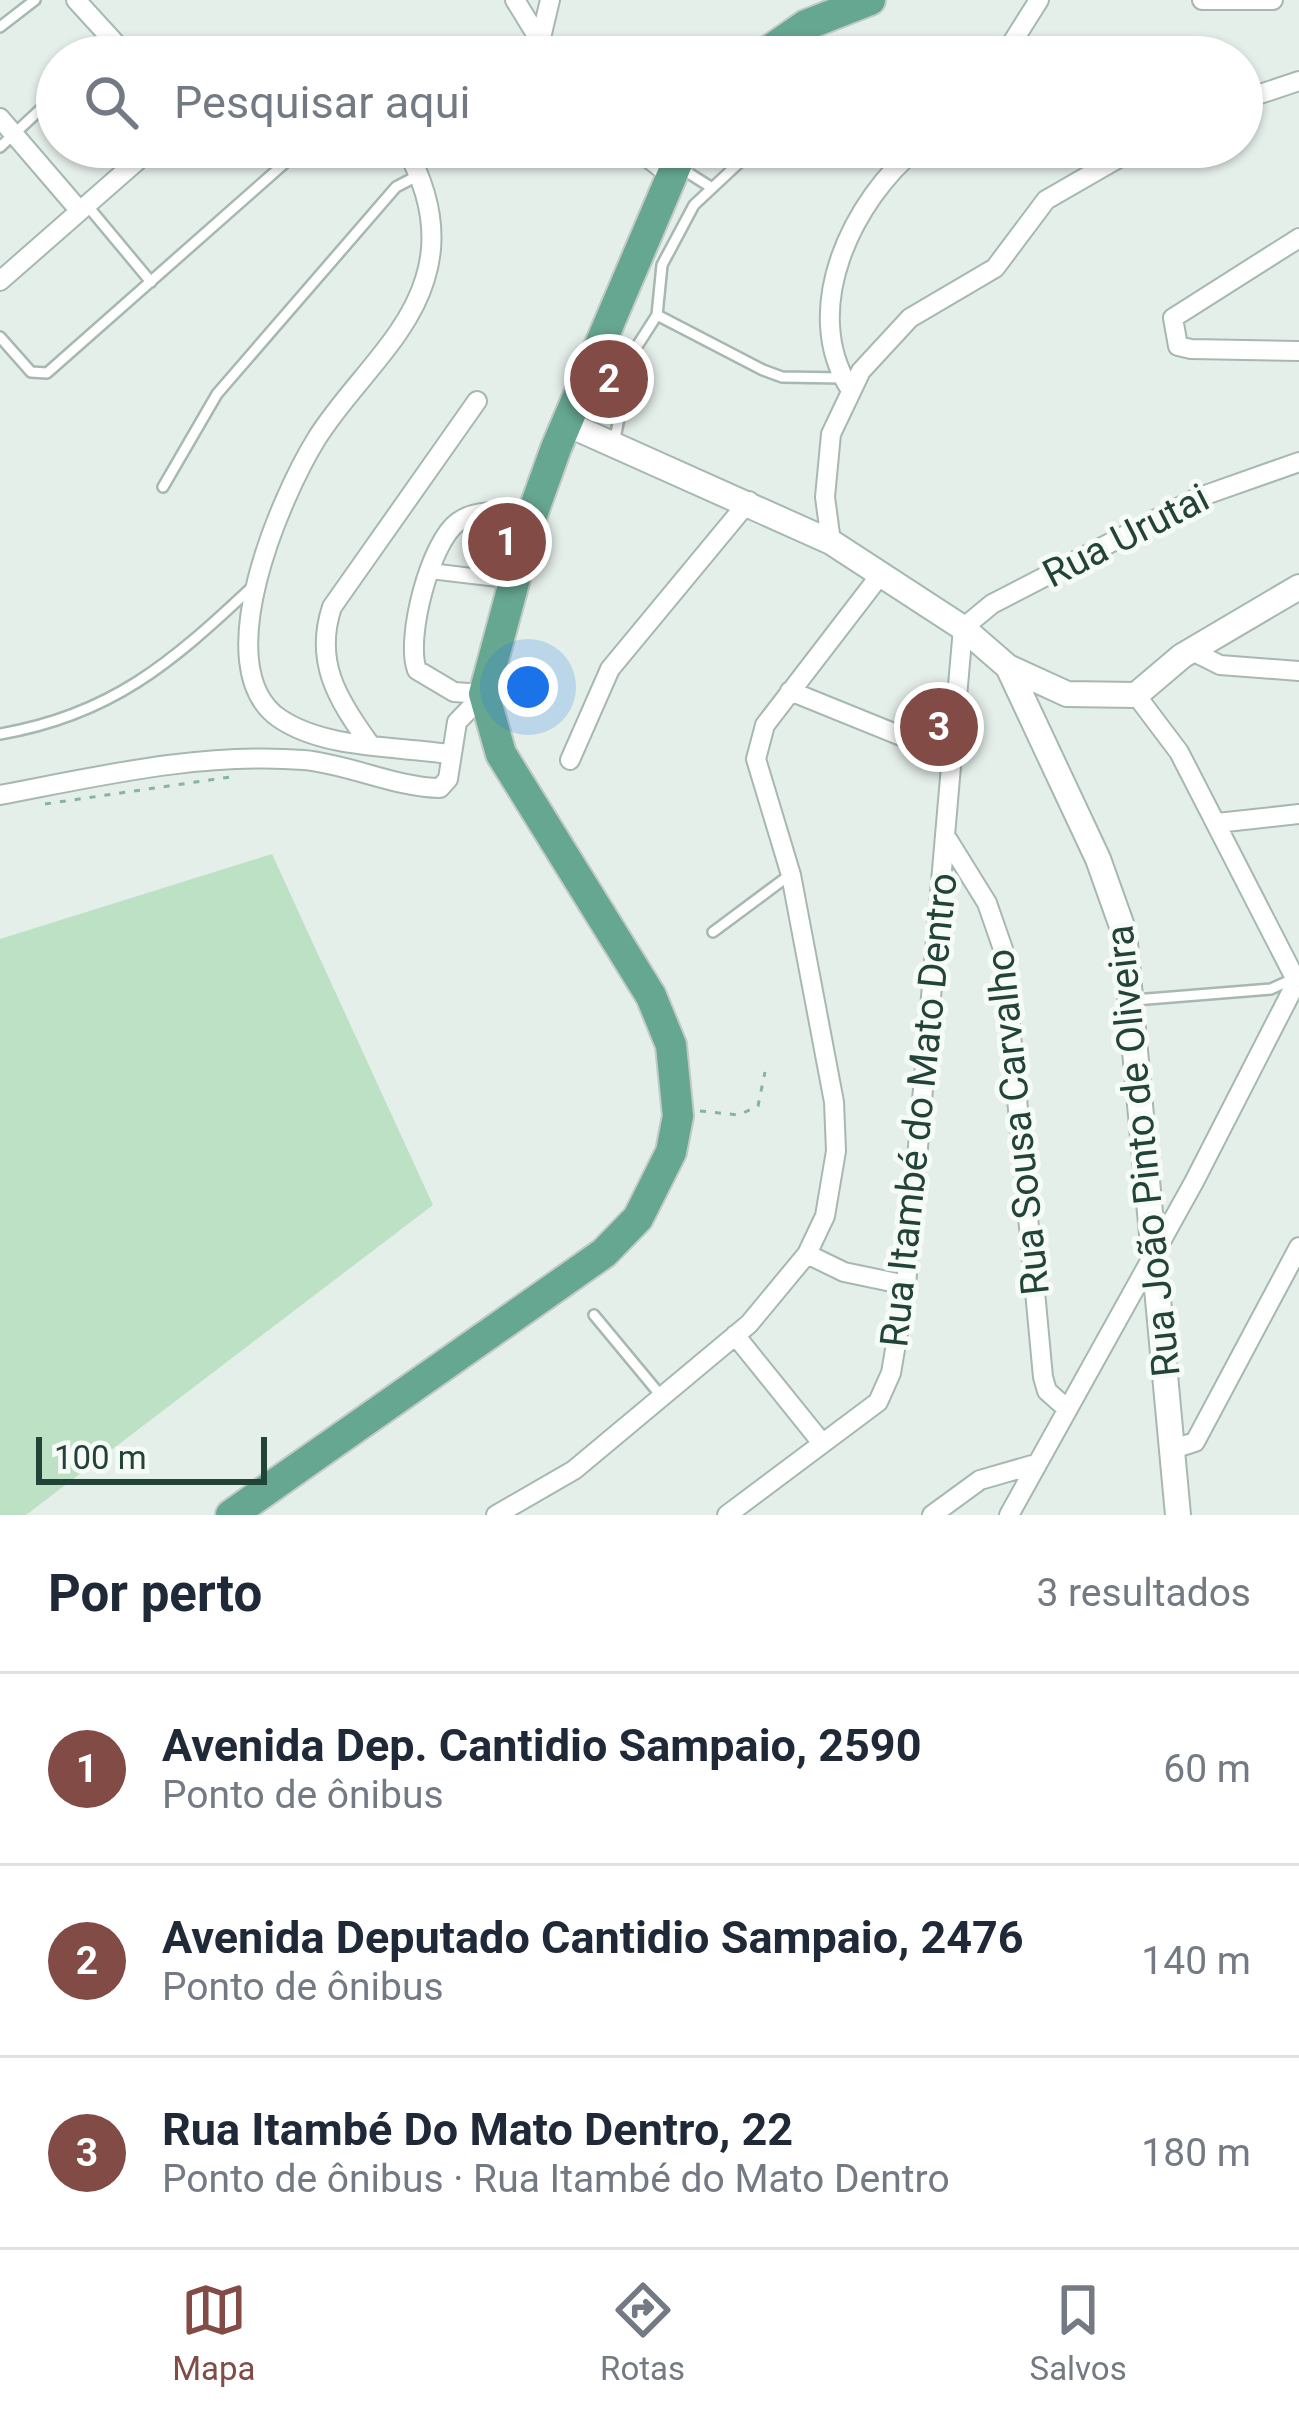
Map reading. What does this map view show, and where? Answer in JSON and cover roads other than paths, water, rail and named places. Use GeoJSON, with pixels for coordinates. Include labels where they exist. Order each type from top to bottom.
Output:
{"type":"FeatureCollection","features":[{"type":"Feature","properties":{"kind":"main road"},"geometry":{"type":"LineString","coordinates":[[797,36],[838,5],[870,0]]}},
{"type":"Feature","properties":{"kind":"main road"},"geometry":{"type":"LineString","coordinates":[[231,1515],[620,1239],[664,1172],[678,1107],[664,1020],[491,732],[484,694],[532,515],[673,168]]}},
{"type":"Feature","properties":{"kind":"street"},"geometry":{"type":"LineString","coordinates":[[76,0],[108,36]]}},
{"type":"Feature","properties":{"kind":"street"},"geometry":{"type":"LineString","coordinates":[[515,0],[537,36]]}},
{"type":"Feature","properties":{"kind":"street"},"geometry":{"type":"LineString","coordinates":[[546,36],[550,0]]}},
{"type":"Feature","properties":{"kind":"street"},"geometry":{"type":"LineString","coordinates":[[1016,36],[1039,0]]}},
{"type":"Feature","properties":{"kind":"street"},"geometry":{"type":"LineString","coordinates":[[1202,0],[1273,0]]}},
{"type":"Feature","properties":{"kind":"street"},"geometry":{"type":"LineString","coordinates":[[1263,93],[1299,81]]}},
{"type":"Feature","properties":{"kind":"street"},"geometry":{"type":"LineString","coordinates":[[0,118],[7,141],[36,166]]}},
{"type":"Feature","properties":{"kind":"street"},"geometry":{"type":"LineString","coordinates":[[38,168],[83,207]]}},
{"type":"Feature","properties":{"kind":"street"},"geometry":{"type":"LineString","coordinates":[[0,281],[129,168]]}},
{"type":"Feature","properties":{"kind":"street"},"geometry":{"type":"LineString","coordinates":[[416,168],[432,224],[425,281],[392,337],[317,439],[284,506],[259,580],[245,645],[251,677],[263,700],[298,728],[448,763]]}},
{"type":"Feature","properties":{"kind":"street"},"geometry":{"type":"LineString","coordinates":[[832,542],[825,497],[829,445],[846,383],[831,310],[837,265],[874,194],[898,168]]}},
{"type":"Feature","properties":{"kind":"street"},"geometry":{"type":"LineString","coordinates":[[846,383],[910,318],[995,268],[1041,205],[1103,168]]}},
{"type":"Feature","properties":{"kind":"street"},"geometry":{"type":"LineString","coordinates":[[1298,239],[1173,318],[1172,337],[1190,350],[1299,351]]}},
{"type":"Feature","properties":{"kind":"street"},"geometry":{"type":"LineString","coordinates":[[369,743],[332,686],[323,646],[327,622],[344,589],[466,424],[476,401]]}},
{"type":"Feature","properties":{"kind":"street"},"geometry":{"type":"LineString","coordinates":[[566,424],[749,501],[832,542],[963,628],[1007,667],[1067,694],[1137,697],[1192,651],[1299,587]]}},
{"type":"Feature","properties":{"kind":"street","name":"Rua Urutai"},"geometry":{"type":"LineString","coordinates":[[963,628],[992,604],[1197,498],[1299,462]]}},
{"type":"Feature","properties":{"kind":"street"},"geometry":{"type":"LineString","coordinates":[[570,760],[610,669],[749,501]]}},
{"type":"Feature","properties":{"kind":"street"},"geometry":{"type":"LineString","coordinates":[[1,795],[161,765],[262,759],[339,765],[432,788],[445,785],[454,733],[484,694],[435,684],[414,664],[415,628],[437,549],[460,520],[496,512],[532,515]]}},
{"type":"Feature","properties":{"kind":"street"},"geometry":{"type":"LineString","coordinates":[[430,571],[514,581]]}},
{"type":"Feature","properties":{"kind":"street"},"geometry":{"type":"LineString","coordinates":[[496,1515],[574,1470],[735,1335],[807,1254],[830,1197],[834,1102],[791,874],[756,758],[765,725],[881,574]]}},
{"type":"Feature","properties":{"kind":"street","name":"Rua Itambé do Mato Dentro"},"geometry":{"type":"LineString","coordinates":[[727,1515],[878,1402],[886,1387],[906,1285],[963,628]]}},
{"type":"Feature","properties":{"kind":"street"},"geometry":{"type":"LineString","coordinates":[[1192,651],[1220,665],[1299,670]]}},
{"type":"Feature","properties":{"kind":"street","name":"Rua João Pinto de Oliveira"},"geometry":{"type":"LineString","coordinates":[[1007,667],[1116,902],[1130,1001],[1178,1515]]}},
{"type":"Feature","properties":{"kind":"street"},"geometry":{"type":"LineString","coordinates":[[790,692],[952,758]]}},
{"type":"Feature","properties":{"kind":"street"},"geometry":{"type":"LineString","coordinates":[[1017,1512],[1032,1465],[1155,1250],[1297,978],[1179,752],[1137,697]]}},
{"type":"Feature","properties":{"kind":"street"},"geometry":{"type":"LineString","coordinates":[[454,733],[491,732]]}},
{"type":"Feature","properties":{"kind":"street"},"geometry":{"type":"LineString","coordinates":[[1217,823],[1299,814]]}},
{"type":"Feature","properties":{"kind":"street","name":"Rua Sousa Carvalho"},"geometry":{"type":"LineString","coordinates":[[948,840],[987,903],[1003,949],[1043,1377],[1047,1391],[1065,1407]]}},
{"type":"Feature","properties":{"kind":"street"},"geometry":{"type":"LineString","coordinates":[[1173,1449],[1195,1442],[1299,1247]]}},
{"type":"Feature","properties":{"kind":"street"},"geometry":{"type":"LineString","coordinates":[[807,1254],[844,1272],[906,1285]]}},
{"type":"Feature","properties":{"kind":"street"},"geometry":{"type":"LineString","coordinates":[[735,1335],[822,1443]]}},
{"type":"Feature","properties":{"kind":"street"},"geometry":{"type":"LineString","coordinates":[[932,1515],[980,1480],[1032,1465]]}},
{"type":"Feature","properties":{"kind":"lane"},"geometry":{"type":"LineString","coordinates":[[0,27],[35,0]]}},
{"type":"Feature","properties":{"kind":"lane"},"geometry":{"type":"LineString","coordinates":[[7,141],[36,114]]}},
{"type":"Feature","properties":{"kind":"lane"},"geometry":{"type":"LineString","coordinates":[[0,337],[31,372],[46,373],[279,168]]}},
{"type":"Feature","properties":{"kind":"lane"},"geometry":{"type":"LineString","coordinates":[[685,168],[709,185]]}},
{"type":"Feature","properties":{"kind":"lane"},"geometry":{"type":"LineString","coordinates":[[614,443],[632,355],[657,315],[662,265],[709,185],[730,168]]}},
{"type":"Feature","properties":{"kind":"lane"},"geometry":{"type":"LineString","coordinates":[[163,487],[218,394],[368,226],[388,196],[419,175]]}},
{"type":"Feature","properties":{"kind":"lane"},"geometry":{"type":"LineString","coordinates":[[83,207],[151,282]]}},
{"type":"Feature","properties":{"kind":"lane"},"geometry":{"type":"LineString","coordinates":[[657,315],[763,370],[846,383]]}},
{"type":"Feature","properties":{"kind":"lane"},"geometry":{"type":"LineString","coordinates":[[0,734],[80,715],[122,693],[182,654],[259,580]]}},
{"type":"Feature","properties":{"kind":"lane"},"geometry":{"type":"LineString","coordinates":[[713,932],[791,874]]}},
{"type":"Feature","properties":{"kind":"lane"},"geometry":{"type":"LineString","coordinates":[[1130,1001],[1270,988],[1297,978]]}},
{"type":"Feature","properties":{"kind":"lane"},"geometry":{"type":"LineString","coordinates":[[594,1315],[662,1396]]}},
{"type":"Feature","properties":{"kind":"place","name":"Avenida Deputado Cantidio Sampaio, 2476"},"geometry":{"type":"Point","coordinates":[609,379]}},
{"type":"Feature","properties":{"kind":"place","name":"Avenida Dep. Cantidio Sampaio, 2590"},"geometry":{"type":"Point","coordinates":[507,542]}},
{"type":"Feature","properties":{"kind":"place","name":"Rua Itambé Do Mato Dentro, 22"},"geometry":{"type":"Point","coordinates":[939,727]}}]}
